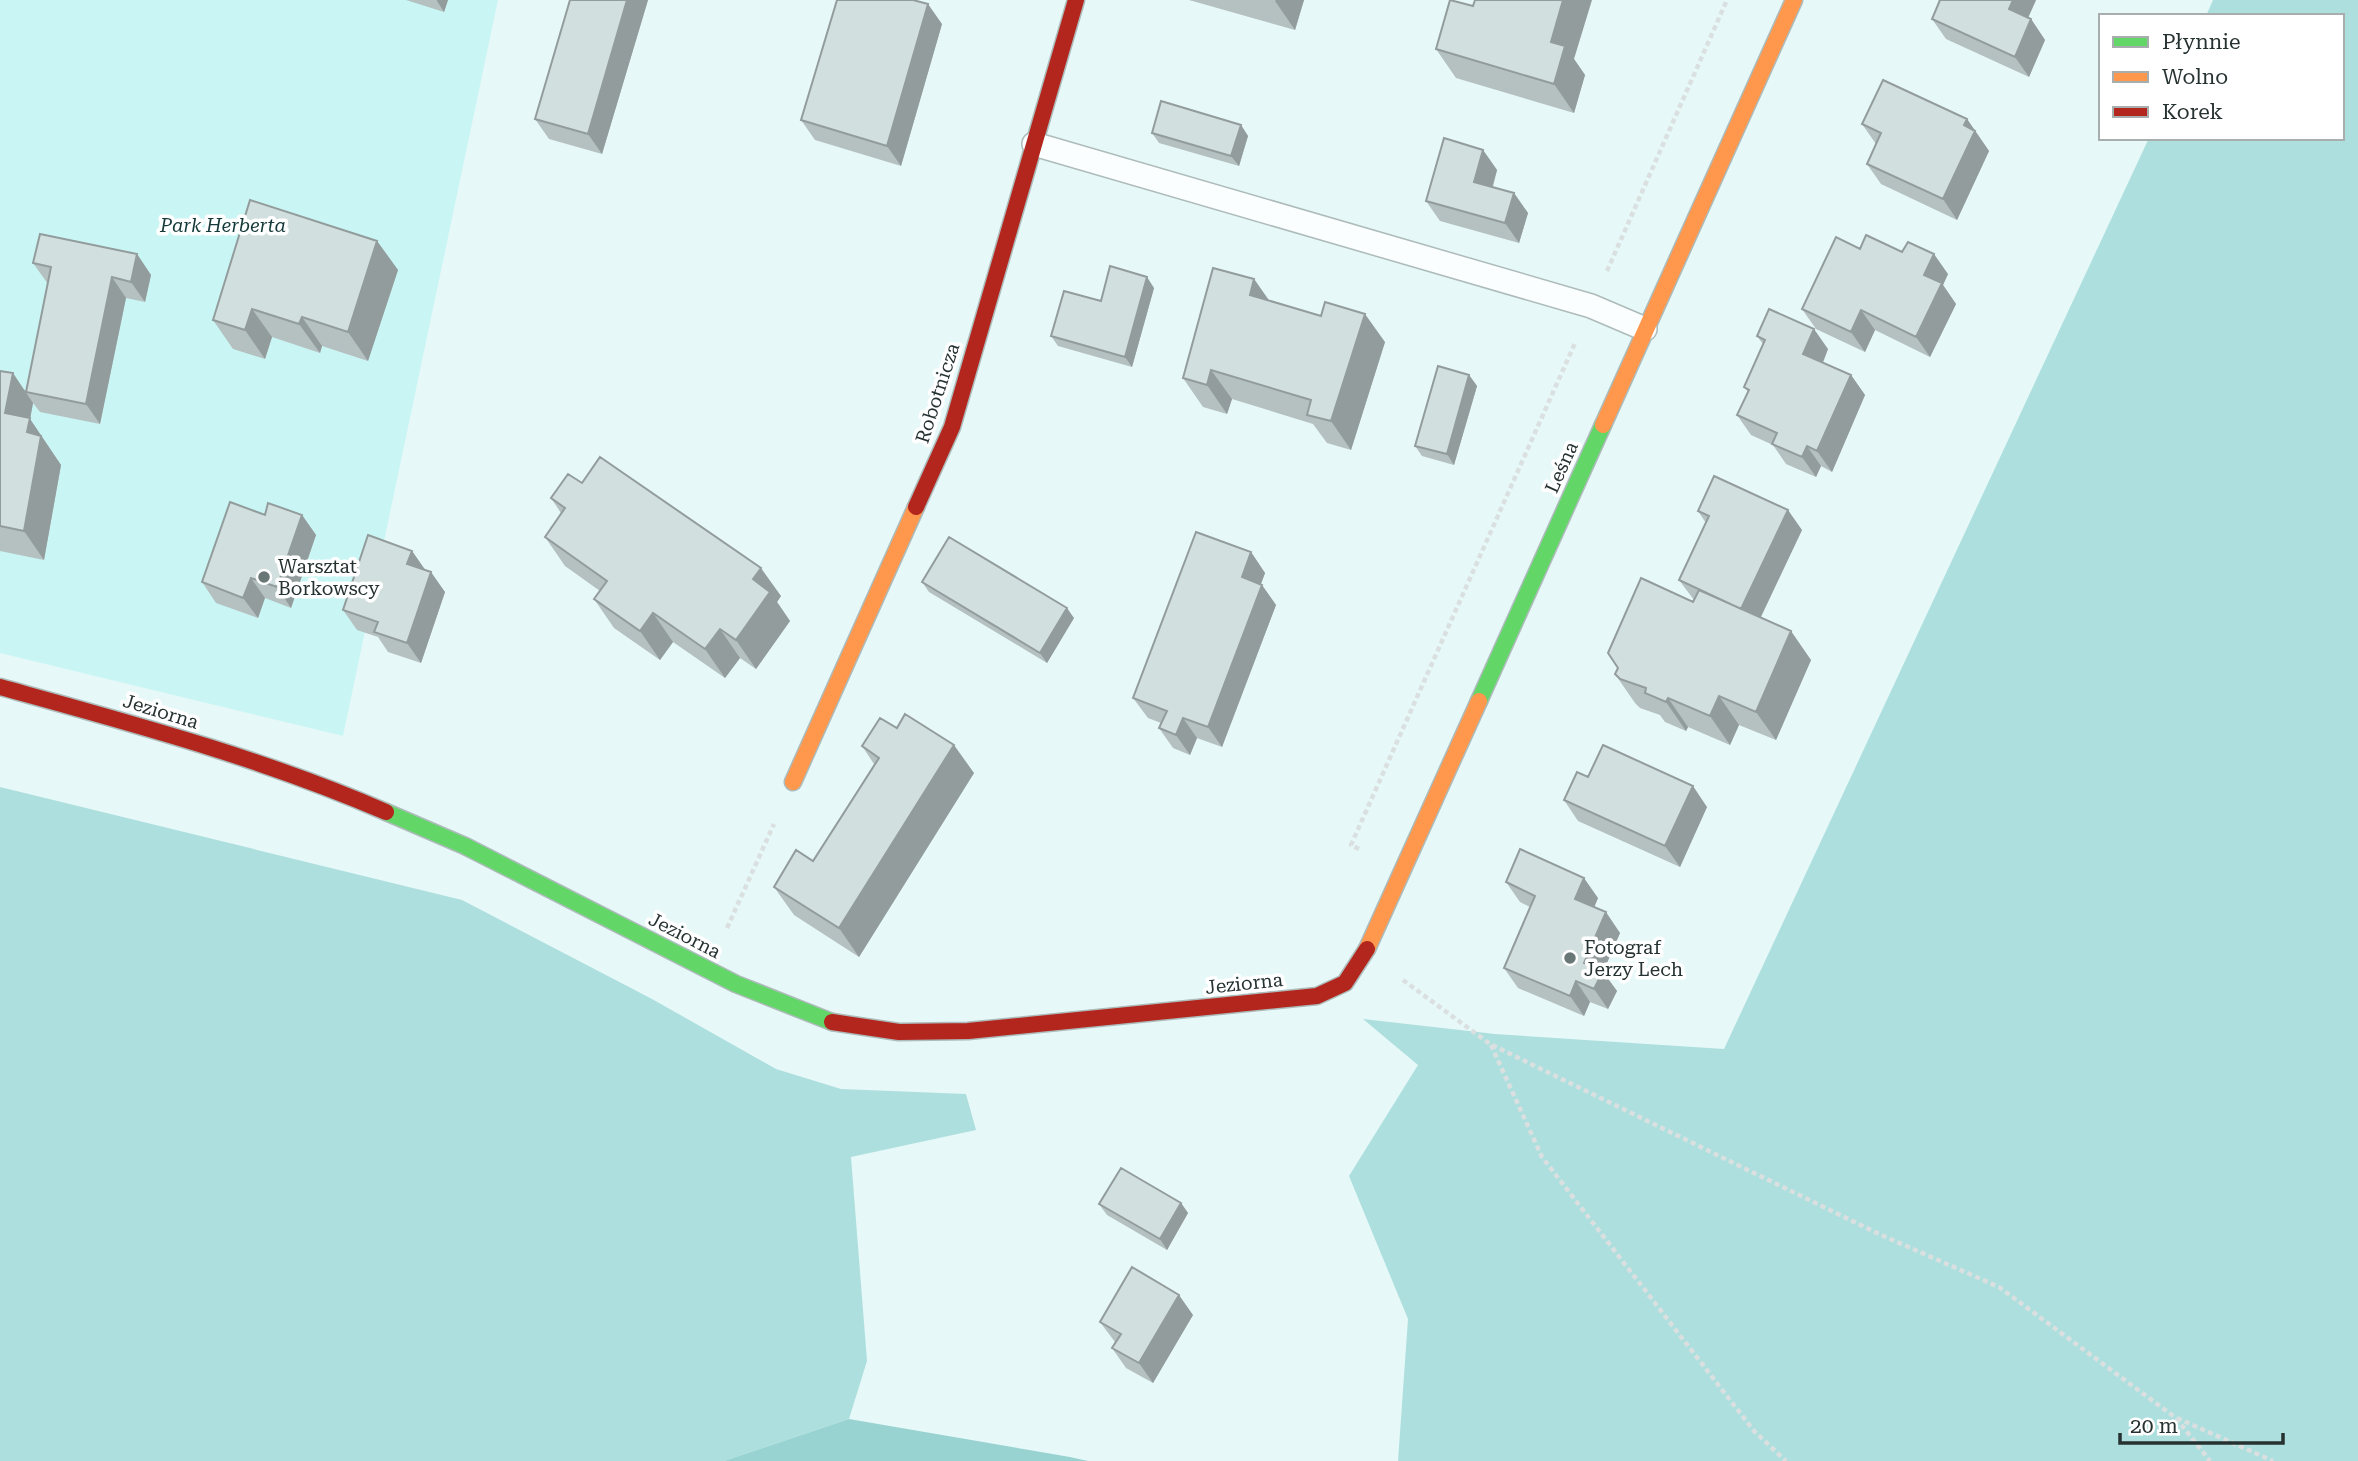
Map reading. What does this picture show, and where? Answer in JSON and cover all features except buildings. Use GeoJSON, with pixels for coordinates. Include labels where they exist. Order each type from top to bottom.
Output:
{"type":"FeatureCollection","features":[{"type":"Feature","properties":{"kind":"street","name":"Robotnicza"},"geometry":{"type":"LineString","coordinates":[[793,782],[952,426],[1076,0]]}},
{"type":"Feature","properties":{"kind":"street","name":"Leśna"},"geometry":{"type":"LineString","coordinates":[[1367,951],[1794,0]]}},
{"type":"Feature","properties":{"kind":"street","name":"Jeziorna"},"geometry":{"type":"LineString","coordinates":[[0,687],[145,726],[329,787],[465,846],[736,984],[832,1022],[899,1032],[968,1031],[1317,996],[1345,983],[1367,951]]}},
{"type":"Feature","properties":{"kind":"lane"},"geometry":{"type":"LineString","coordinates":[[1034,144],[1591,306],[1645,329]]}},
{"type":"Feature","properties":{"kind":"path"},"geometry":{"type":"LineString","coordinates":[[1404,870],[1351,845],[1727,0]]}},
{"type":"Feature","properties":{"kind":"path"},"geometry":{"type":"LineString","coordinates":[[706,969],[793,782]]}},
{"type":"Feature","properties":{"kind":"path"},"geometry":{"type":"LineString","coordinates":[[1367,951],[1490,1044],[1879,1234],[1999,1287],[2176,1418],[2273,1461]]}},
{"type":"Feature","properties":{"kind":"path"},"geometry":{"type":"LineString","coordinates":[[1490,1044],[1542,1157],[1754,1431],[1786,1461]]}},
{"type":"Feature","properties":{"kind":"path"},"geometry":{"type":"LineString","coordinates":[[2176,1418],[2210,1461]]}},
{"type":"Feature","properties":{"kind":"green space","name":"Park Herberta"},"geometry":{"type":"Polygon","coordinates":[[[0,0],[498,0],[343,736],[0,653],[0,0]]]}},
{"type":"Feature","properties":{"kind":"shaded area"},"geometry":{"type":"Polygon","coordinates":[[[2213,0],[2358,0],[2358,1461],[1398,1461],[1408,1319],[1349,1176],[1418,1065],[1363,1019],[1495,1034],[1724,1049],[2148,140],[2344,140],[2344,14],[2207,14],[2213,0]]]}},
{"type":"Feature","properties":{"kind":"shaded area"},"geometry":{"type":"Polygon","coordinates":[[[0,787],[462,900],[652,999],[776,1069],[841,1089],[966,1094],[976,1130],[851,1157],[867,1361],[849,1419],[724,1461],[0,1461],[0,787]]]}},
{"type":"Feature","properties":{"kind":"shaded area"},"geometry":{"type":"Polygon","coordinates":[[[849,1419],[1070,1457],[1088,1461],[724,1461],[849,1419]]]}},
{"type":"Feature","properties":{"kind":"traffic: fast"},"geometry":{"type":"LineString","coordinates":[[1479,701],[1603,425]]}},
{"type":"Feature","properties":{"kind":"traffic: fast"},"geometry":{"type":"LineString","coordinates":[[386,812],[465,846],[736,984],[832,1022]]}},
{"type":"Feature","properties":{"kind":"traffic: slow"},"geometry":{"type":"LineString","coordinates":[[1603,425],[1794,0]]}},
{"type":"Feature","properties":{"kind":"traffic: slow"},"geometry":{"type":"LineString","coordinates":[[793,782],[916,507]]}},
{"type":"Feature","properties":{"kind":"traffic: slow"},"geometry":{"type":"LineString","coordinates":[[1367,949],[1479,701]]}},
{"type":"Feature","properties":{"kind":"traffic: jam"},"geometry":{"type":"LineString","coordinates":[[916,507],[952,427],[1076,0]]}},
{"type":"Feature","properties":{"kind":"traffic: jam"},"geometry":{"type":"LineString","coordinates":[[0,687],[244,758],[386,812]]}},
{"type":"Feature","properties":{"kind":"traffic: jam"},"geometry":{"type":"LineString","coordinates":[[832,1022],[899,1032],[968,1031],[1317,996],[1345,983],[1367,949]]}},
{"type":"Feature","properties":{"kind":"place","name":"Warsztat Borkowscy"},"geometry":{"type":"Point","coordinates":[264,577]}},
{"type":"Feature","properties":{"kind":"place","name":"Fotograf Jerzy Lech"},"geometry":{"type":"Point","coordinates":[1570,958]}}]}
